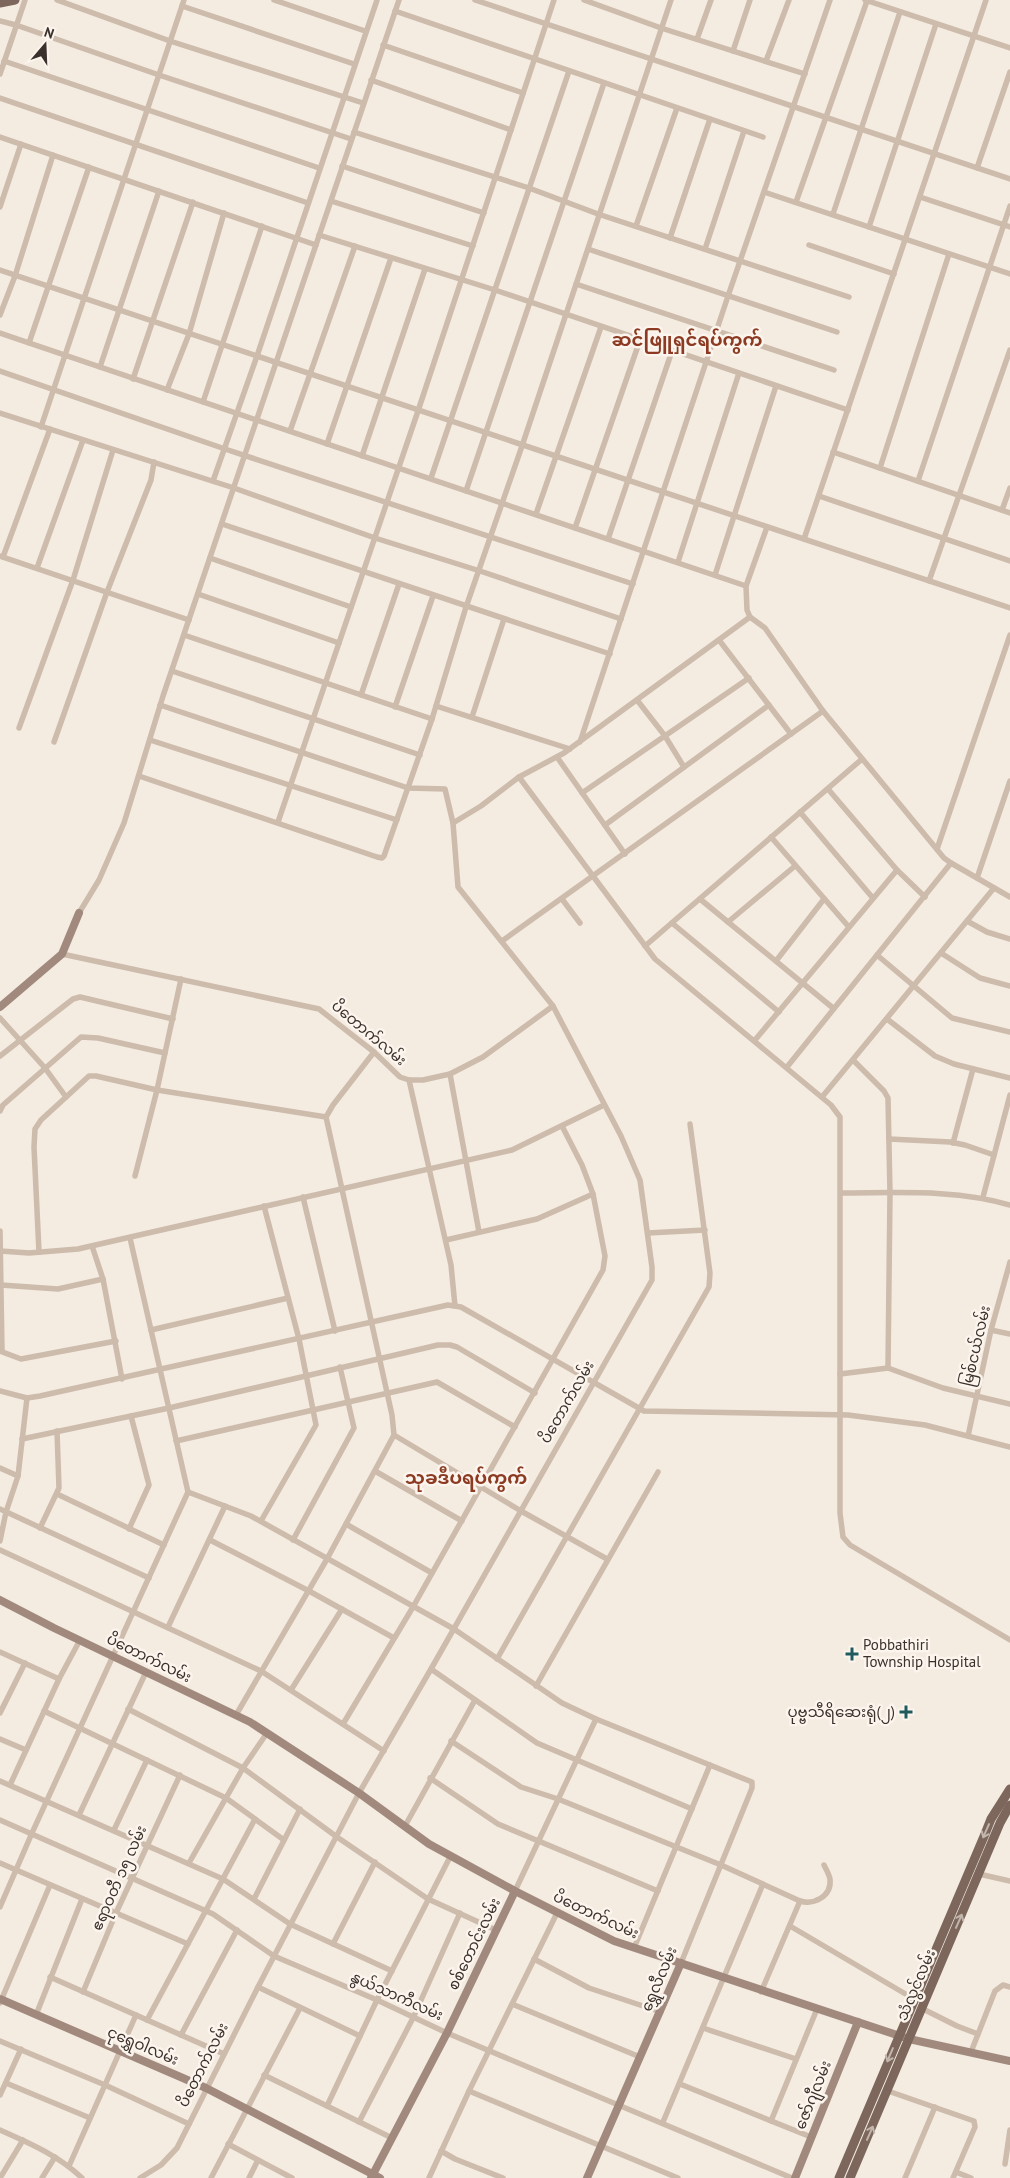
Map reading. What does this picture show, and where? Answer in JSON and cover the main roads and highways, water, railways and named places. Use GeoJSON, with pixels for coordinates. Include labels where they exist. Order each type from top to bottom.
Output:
{"type":"FeatureCollection","features":[{"type":"Feature","properties":{"kind":"main road"},"geometry":{"type":"LineString","coordinates":[[0,3],[13,0]]}},
{"type":"Feature","properties":{"kind":"main road","name":"သံလွင်လမ်း"},"geometry":{"type":"LineString","coordinates":[[935,1964],[991,1819],[1010,1789]]}},
{"type":"Feature","properties":{"kind":"main road","name":"သံလွင်လမ်း"},"geometry":{"type":"LineString","coordinates":[[850,2178],[909,2039],[921,2008],[928,1980],[1010,1805]]}},
{"type":"Feature","properties":{"kind":"main road","name":"သံလွင်လမ်း"},"geometry":{"type":"LineString","coordinates":[[839,2178],[914,1999],[928,1980]]}},
{"type":"Feature","properties":{"kind":"place","name":"Pobbathiri Township Hospital"},"geometry":{"type":"Point","coordinates":[852,1654]}},
{"type":"Feature","properties":{"kind":"place","name":"ပုဗ္ဗသီရိဆေးရုံ(၂)"},"geometry":{"type":"Point","coordinates":[906,1712]}},
{"type":"Feature","properties":{"kind":"district","name":"ဆင်ဖြူရှင်ရပ်ကွက်"},"geometry":{"type":"Point","coordinates":[687,340]}},
{"type":"Feature","properties":{"kind":"district","name":"သုခဒီပရပ်ကွက်"},"geometry":{"type":"Point","coordinates":[466,1478]}}]}
